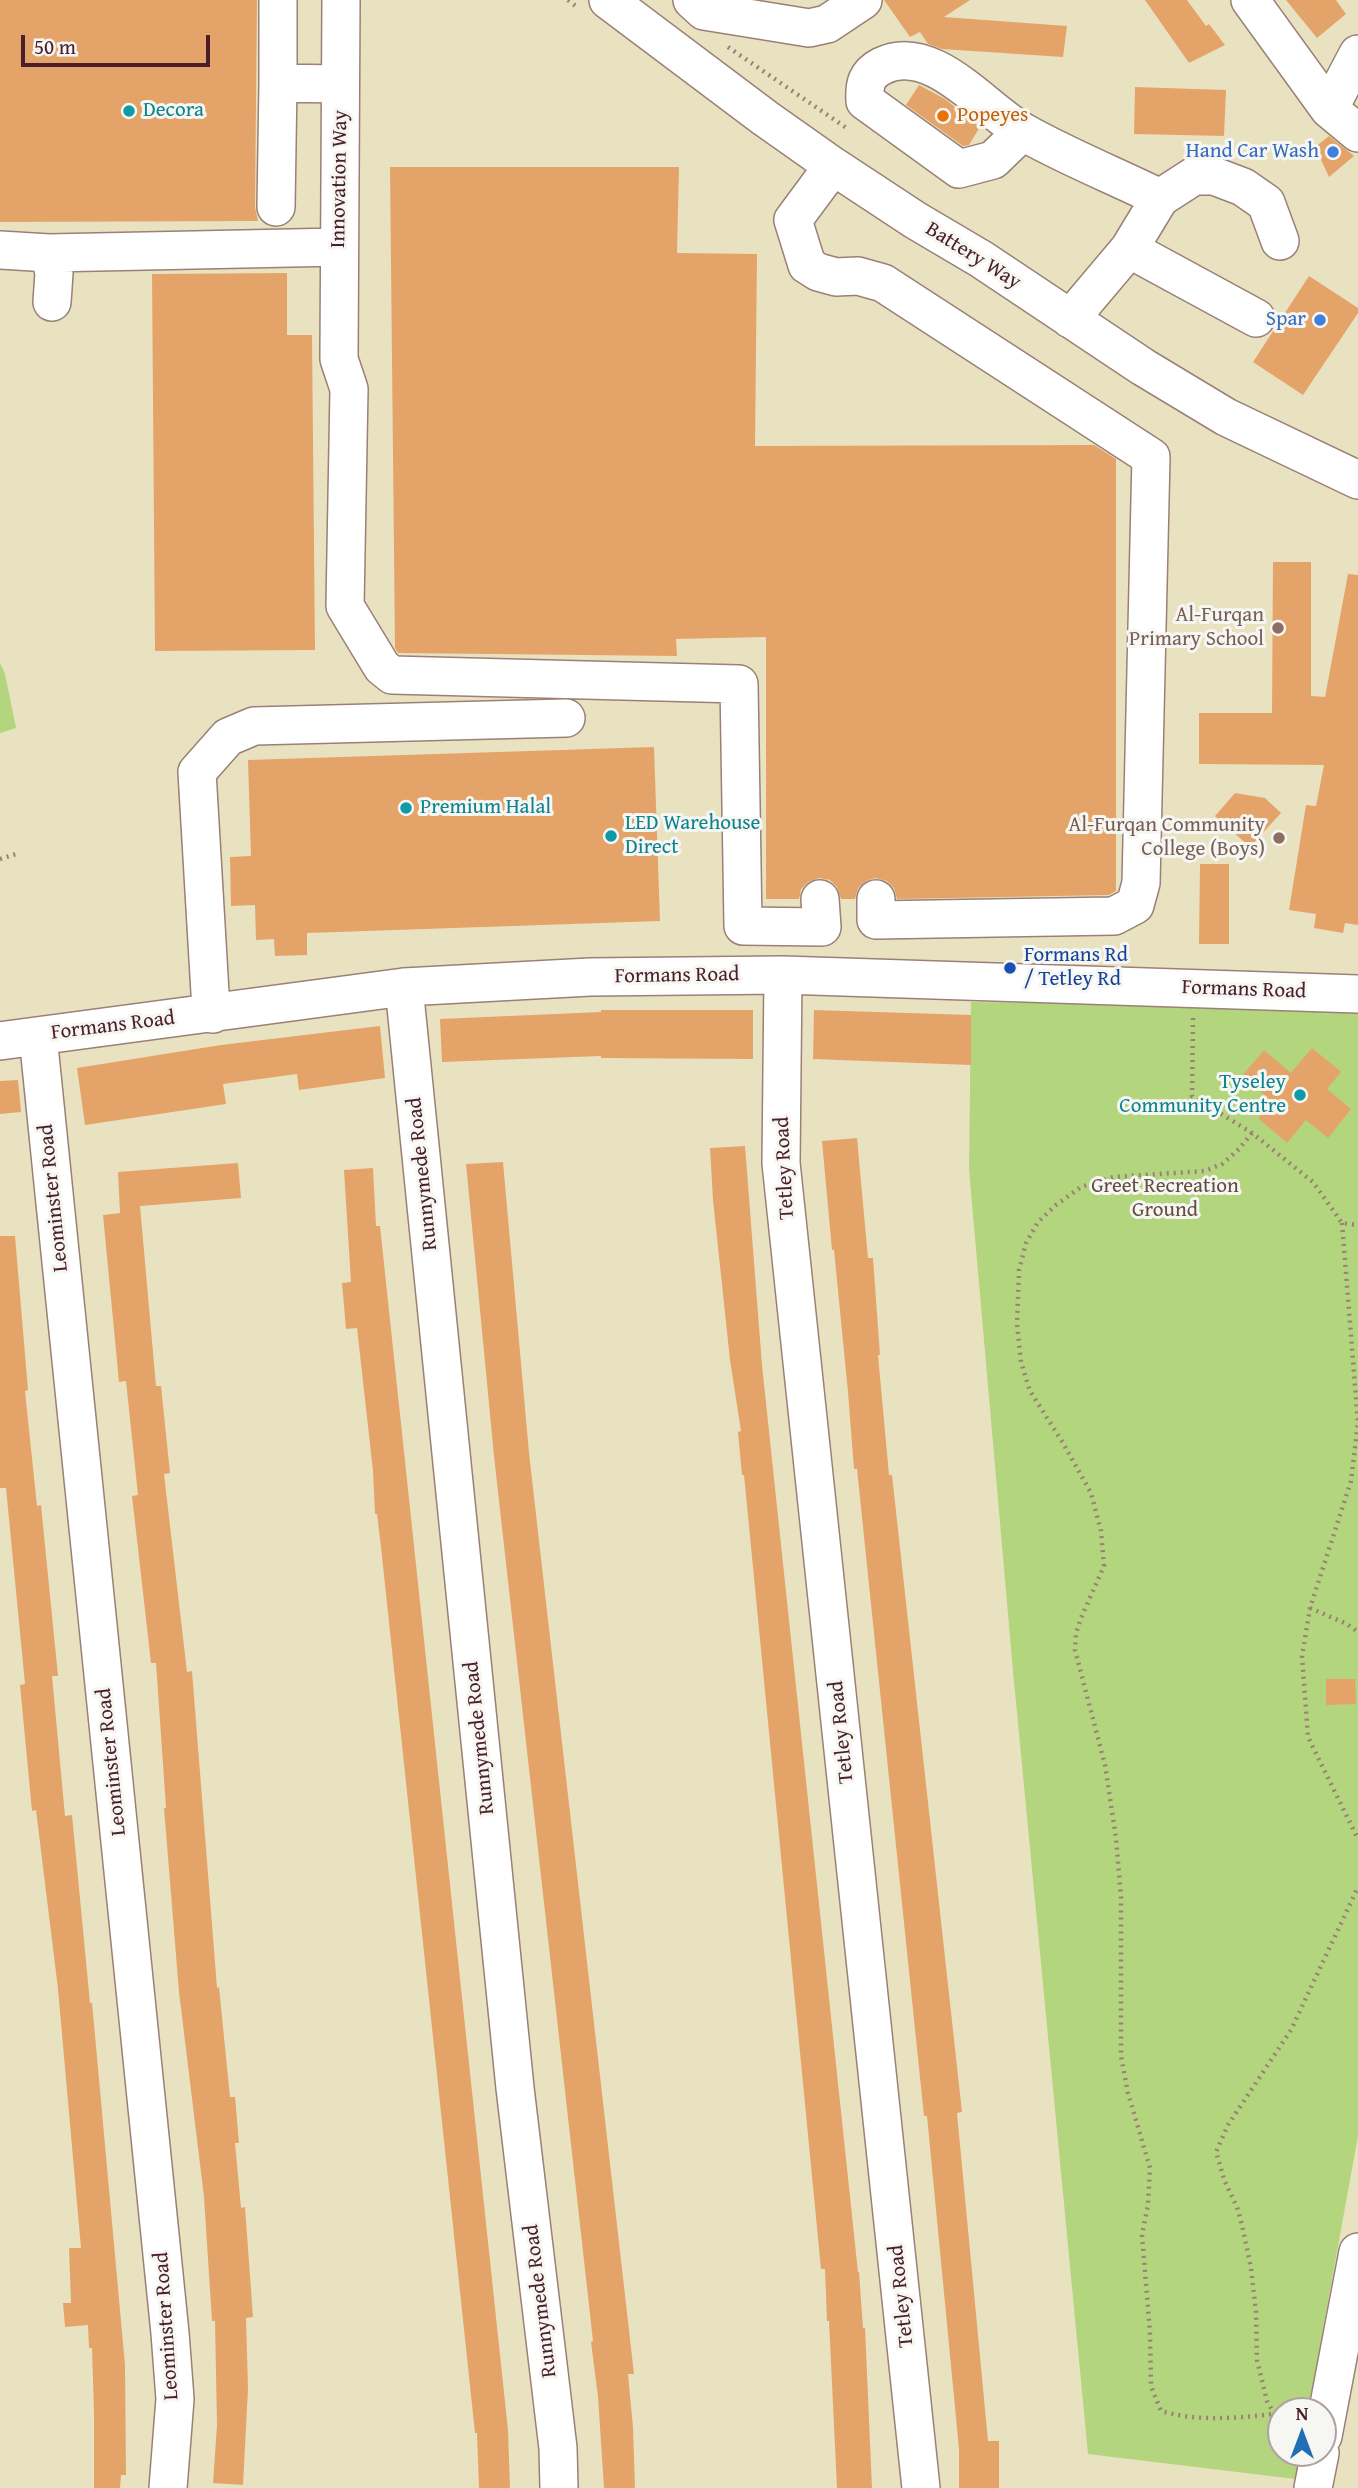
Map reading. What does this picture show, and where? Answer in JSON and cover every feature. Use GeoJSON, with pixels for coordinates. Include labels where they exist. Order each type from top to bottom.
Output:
{"type":"FeatureCollection","features":[{"type":"Feature","properties":{"kind":"street"},"geometry":{"type":"LineString","coordinates":[[276,206],[278,0]]}},
{"type":"Feature","properties":{"kind":"street","name":"Innovation Way"},"geometry":{"type":"LineString","coordinates":[[341,0],[340,359],[349,389],[345,606],[382,667],[392,675],[739,684],[743,926],[822,927],[820,900]]}},
{"type":"Feature","properties":{"kind":"street","name":"Battery Way"},"geometry":{"type":"LineString","coordinates":[[608,0],[833,166],[981,259],[1143,367],[1226,417],[1358,480]]}},
{"type":"Feature","properties":{"kind":"street"},"geometry":{"type":"LineString","coordinates":[[692,0],[705,10],[808,28],[827,24],[863,0]]}},
{"type":"Feature","properties":{"kind":"street"},"geometry":{"type":"LineString","coordinates":[[1250,0],[1329,108],[1358,132]]}},
{"type":"Feature","properties":{"kind":"street"},"geometry":{"type":"LineString","coordinates":[[1329,108],[1358,54]]}},
{"type":"Feature","properties":{"kind":"street"},"geometry":{"type":"LineString","coordinates":[[278,83],[341,84]]}},
{"type":"Feature","properties":{"kind":"street"},"geometry":{"type":"LineString","coordinates":[[1023,132],[1160,198]]}},
{"type":"Feature","properties":{"kind":"street"},"geometry":{"type":"LineString","coordinates":[[833,166],[793,220],[807,265],[818,272],[836,277],[858,276],[883,283],[1151,457],[1142,883],[1135,905],[1114,916],[876,920],[876,900]]}},
{"type":"Feature","properties":{"kind":"street"},"geometry":{"type":"LineString","coordinates":[[1070,319],[1129,249],[1160,198],[1194,176],[1214,176],[1243,187],[1266,203],[1280,242]]}},
{"type":"Feature","properties":{"kind":"street"},"geometry":{"type":"LineString","coordinates":[[0,250],[49,253],[339,247]]}},
{"type":"Feature","properties":{"kind":"street"},"geometry":{"type":"LineString","coordinates":[[1129,249],[1256,318]]}},
{"type":"Feature","properties":{"kind":"street"},"geometry":{"type":"LineString","coordinates":[[49,253],[54,274],[52,302]]}},
{"type":"Feature","properties":{"kind":"street"},"geometry":{"type":"LineString","coordinates":[[213,1014],[197,772],[228,737],[254,726],[566,718]]}},
{"type":"Feature","properties":{"kind":"street","name":"Formans Road"},"geometry":{"type":"LineString","coordinates":[[0,1041],[103,1025],[213,1014],[404,987],[590,977],[783,975],[1358,994]]}},
{"type":"Feature","properties":{"kind":"street","name":"Tetley Road"},"geometry":{"type":"LineString","coordinates":[[783,975],[781,1163],[921,2488]]}},
{"type":"Feature","properties":{"kind":"street","name":"Runnymede Road"},"geometry":{"type":"LineString","coordinates":[[404,987],[515,2088],[558,2448],[559,2488]]}},
{"type":"Feature","properties":{"kind":"street","name":"Leominster Road"},"geometry":{"type":"LineString","coordinates":[[38,1036],[170,2333],[175,2399],[168,2488]]}},
{"type":"Feature","properties":{"kind":"street"},"geometry":{"type":"LineString","coordinates":[[1330,2397],[1358,2252]]}},
{"type":"Feature","properties":{"kind":"street"},"geometry":{"type":"LineString","coordinates":[[1314,2488],[1318,2467]]}},
{"type":"Feature","properties":{"kind":"path"},"geometry":{"type":"LineString","coordinates":[[724,44],[859,137]]}},
{"type":"Feature","properties":{"kind":"path"},"geometry":{"type":"LineString","coordinates":[[0,859],[16,854]]}},
{"type":"Feature","properties":{"kind":"path"},"geometry":{"type":"LineString","coordinates":[[1193,1010],[1192,1096],[1252,1133],[1313,1182],[1342,1223],[1358,1423],[1351,1481],[1310,1608],[1302,1656],[1308,1737],[1358,1839]]}},
{"type":"Feature","properties":{"kind":"path"},"geometry":{"type":"LineString","coordinates":[[1252,1133],[1222,1164],[1205,1171],[1113,1177],[1081,1187],[1056,1205],[1038,1222],[1026,1243],[1019,1270],[1017,1324],[1021,1362],[1030,1391],[1091,1493],[1101,1531],[1104,1566],[1081,1618],[1076,1633],[1075,1650],[1105,1765],[1116,1839],[1121,1897],[1121,2056],[1128,2093],[1150,2168],[1148,2205],[1142,2235],[1150,2333],[1151,2386],[1161,2411],[1179,2416],[1226,2419],[1267,2415]]}},
{"type":"Feature","properties":{"kind":"path"},"geometry":{"type":"LineString","coordinates":[[1342,1223],[1358,1225]]}},
{"type":"Feature","properties":{"kind":"path"},"geometry":{"type":"LineString","coordinates":[[1310,1608],[1347,1624],[1358,1632]]}},
{"type":"Feature","properties":{"kind":"path"},"geometry":{"type":"LineString","coordinates":[[1267,2401],[1257,2360],[1252,2279],[1242,2225],[1216,2152],[1228,2125],[1291,2030],[1358,1887]]}},
{"type":"Feature","properties":{"kind":"green space"},"geometry":{"type":"Polygon","coordinates":[[[0,663],[5,674],[16,728],[0,733],[0,663]]]}},
{"type":"Feature","properties":{"kind":"green space","name":"Greet Recreation Ground"},"geometry":{"type":"Polygon","coordinates":[[[971,1002],[1358,1008],[1358,2136],[1311,2397],[1267,2397],[1267,2467],[1297,2467],[1295,2479],[1088,2454],[1013,1671],[969,1169],[971,1002]]]}},
{"type":"Feature","properties":{"kind":"building","name":"Decora"},"geometry":{"type":"Polygon","coordinates":[[[0,0],[257,0],[255,207],[258,221],[0,222],[0,0]]]}},
{"type":"Feature","properties":{"kind":"building"},"geometry":{"type":"Polygon","coordinates":[[[884,0],[970,0],[944,17],[1067,26],[1063,57],[942,49],[928,44],[920,32],[910,37],[884,0]]]}},
{"type":"Feature","properties":{"kind":"building"},"geometry":{"type":"Polygon","coordinates":[[[1145,0],[1187,0],[1206,26],[1209,24],[1225,45],[1189,63],[1145,0]]]}},
{"type":"Feature","properties":{"kind":"building"},"geometry":{"type":"Polygon","coordinates":[[[1286,0],[1336,0],[1346,14],[1317,38],[1286,0]]]}},
{"type":"Feature","properties":{"kind":"building","name":"Popeyes"},"geometry":{"type":"Polygon","coordinates":[[[919,85],[945,99],[980,127],[969,145],[963,146],[906,105],[919,85]]]}},
{"type":"Feature","properties":{"kind":"building"},"geometry":{"type":"Polygon","coordinates":[[[1135,87],[1226,90],[1224,136],[1134,134],[1135,87]]]}},
{"type":"Feature","properties":{"kind":"building","name":"Hand Car Wash"},"geometry":{"type":"Polygon","coordinates":[[[1329,136],[1354,156],[1329,177],[1315,147],[1329,136]]]}},
{"type":"Feature","properties":{"kind":"building"},"geometry":{"type":"Polygon","coordinates":[[[390,167],[679,167],[677,253],[757,254],[755,446],[1094,445],[1116,459],[1116,891],[1109,895],[897,899],[894,888],[887,881],[875,878],[858,888],[855,899],[841,899],[837,887],[830,880],[819,878],[808,882],[801,889],[799,899],[766,899],[766,637],[676,639],[677,656],[398,653],[395,648],[390,167]]]}},
{"type":"Feature","properties":{"kind":"building"},"geometry":{"type":"Polygon","coordinates":[[[287,273],[287,335],[312,335],[315,650],[155,651],[152,274],[287,273]]]}},
{"type":"Feature","properties":{"kind":"building"},"geometry":{"type":"Polygon","coordinates":[[[1309,276],[1358,308],[1358,313],[1303,395],[1253,362],[1309,276]]]}},
{"type":"Feature","properties":{"kind":"building"},"geometry":{"type":"Polygon","coordinates":[[[1273,562],[1311,562],[1311,696],[1325,697],[1348,574],[1358,575],[1358,925],[1345,923],[1343,933],[1314,928],[1316,914],[1289,910],[1306,805],[1316,806],[1324,765],[1199,764],[1199,713],[1272,713],[1273,562]]]}},
{"type":"Feature","properties":{"kind":"building","name":"Premium Halal"},"geometry":{"type":"Polygon","coordinates":[[[654,747],[660,921],[307,933],[307,955],[275,956],[274,939],[256,940],[255,905],[231,906],[230,857],[251,856],[248,760],[654,747]]]}},
{"type":"Feature","properties":{"kind":"building"},"geometry":{"type":"Polygon","coordinates":[[[1235,793],[1265,798],[1281,813],[1250,847],[1215,816],[1235,793]]]}},
{"type":"Feature","properties":{"kind":"building"},"geometry":{"type":"Polygon","coordinates":[[[1200,864],[1229,864],[1229,944],[1199,944],[1200,864]]]}},
{"type":"Feature","properties":{"kind":"building"},"geometry":{"type":"Polygon","coordinates":[[[601,1010],[753,1010],[753,1059],[601,1056],[442,1062],[440,1019],[601,1010]]]}},
{"type":"Feature","properties":{"kind":"building"},"geometry":{"type":"Polygon","coordinates":[[[814,1010],[971,1015],[971,1065],[813,1059],[814,1010]]]}},
{"type":"Feature","properties":{"kind":"building"},"geometry":{"type":"Polygon","coordinates":[[[380,1026],[385,1078],[299,1090],[297,1074],[223,1084],[226,1104],[85,1125],[77,1068],[221,1045],[380,1026]]]}},
{"type":"Feature","properties":{"kind":"building","name":"Tyseley Community Centre"},"geometry":{"type":"Polygon","coordinates":[[[1312,1048],[1341,1072],[1327,1089],[1351,1109],[1328,1138],[1306,1120],[1287,1143],[1258,1118],[1272,1101],[1242,1076],[1264,1050],[1291,1073],[1312,1048]]]}},
{"type":"Feature","properties":{"kind":"building"},"geometry":{"type":"Polygon","coordinates":[[[18,1080],[21,1112],[0,1114],[0,1081],[18,1080]]]}},
{"type":"Feature","properties":{"kind":"building"},"geometry":{"type":"Polygon","coordinates":[[[857,1138],[868,1258],[873,1258],[878,1355],[889,1475],[892,1475],[962,2112],[957,2113],[988,2441],[999,2441],[999,2488],[959,2488],[959,2449],[927,2116],[924,2116],[857,1469],[854,1469],[822,1141],[857,1138]]]}},
{"type":"Feature","properties":{"kind":"building"},"geometry":{"type":"Polygon","coordinates":[[[745,1146],[762,1365],[865,2328],[872,2488],[837,2488],[825,2269],[821,2269],[742,1475],[738,1432],[741,1431],[730,1360],[713,1200],[710,1148],[745,1146]]]}},
{"type":"Feature","properties":{"kind":"building"},"geometry":{"type":"Polygon","coordinates":[[[503,1162],[529,1453],[634,2374],[628,2374],[635,2488],[604,2488],[593,2341],[494,1456],[466,1164],[503,1162]]]}},
{"type":"Feature","properties":{"kind":"building"},"geometry":{"type":"Polygon","coordinates":[[[238,1163],[241,1198],[140,1206],[156,1386],[161,1386],[170,1473],[164,1474],[187,1672],[192,1671],[217,1988],[219,1987],[230,2097],[235,2097],[239,2143],[235,2143],[241,2208],[245,2207],[253,2317],[246,2318],[248,2389],[243,2485],[213,2483],[217,2425],[215,2321],[212,2321],[204,2197],[179,1992],[164,1808],[156,1663],[151,1663],[132,1496],[138,1495],[126,1381],[119,1382],[103,1215],[120,1213],[118,1172],[238,1163]]]}},
{"type":"Feature","properties":{"kind":"building"},"geometry":{"type":"Polygon","coordinates":[[[373,1168],[376,1226],[380,1226],[508,2430],[510,2488],[479,2488],[477,2433],[381,1547],[375,1514],[373,1471],[357,1328],[346,1329],[342,1283],[351,1282],[344,1170],[373,1168]]]}},
{"type":"Feature","properties":{"kind":"building"},"geometry":{"type":"Polygon","coordinates":[[[0,1236],[15,1236],[28,1390],[25,1391],[37,1506],[41,1505],[58,1676],[52,1676],[65,1816],[72,1815],[92,2003],[125,2365],[126,2475],[121,2475],[120,2488],[94,2488],[92,2348],[89,2348],[88,2325],[65,2327],[63,2303],[71,2303],[69,2248],[81,2248],[58,1989],[36,1810],[32,1811],[20,1685],[25,1684],[6,1488],[0,1488],[0,1236]]]}},
{"type":"Feature","properties":{"kind":"building"},"geometry":{"type":"Polygon","coordinates":[[[1326,1679],[1355,1679],[1356,1704],[1326,1705],[1326,1679]]]}},
{"type":"Feature","properties":{"kind":"place","name":"Decora"},"geometry":{"type":"Point","coordinates":[129,111]}},
{"type":"Feature","properties":{"kind":"place","name":"Popeyes"},"geometry":{"type":"Point","coordinates":[943,116]}},
{"type":"Feature","properties":{"kind":"place","name":"Hand Car Wash"},"geometry":{"type":"Point","coordinates":[1333,152]}},
{"type":"Feature","properties":{"kind":"place","name":"Spar"},"geometry":{"type":"Point","coordinates":[1320,320]}},
{"type":"Feature","properties":{"kind":"place","name":"Al-Furqan Primary School"},"geometry":{"type":"Point","coordinates":[1278,628]}},
{"type":"Feature","properties":{"kind":"place","name":"Premium Halal"},"geometry":{"type":"Point","coordinates":[406,808]}},
{"type":"Feature","properties":{"kind":"place","name":"LED Warehouse Direct"},"geometry":{"type":"Point","coordinates":[611,836]}},
{"type":"Feature","properties":{"kind":"place","name":"Al-Furqan Community College (Boys)"},"geometry":{"type":"Point","coordinates":[1279,838]}},
{"type":"Feature","properties":{"kind":"place","name":"Formans Rd / Tetley Rd"},"geometry":{"type":"Point","coordinates":[1010,968]}},
{"type":"Feature","properties":{"kind":"place","name":"Tyseley Community Centre"},"geometry":{"type":"Point","coordinates":[1300,1095]}}]}
